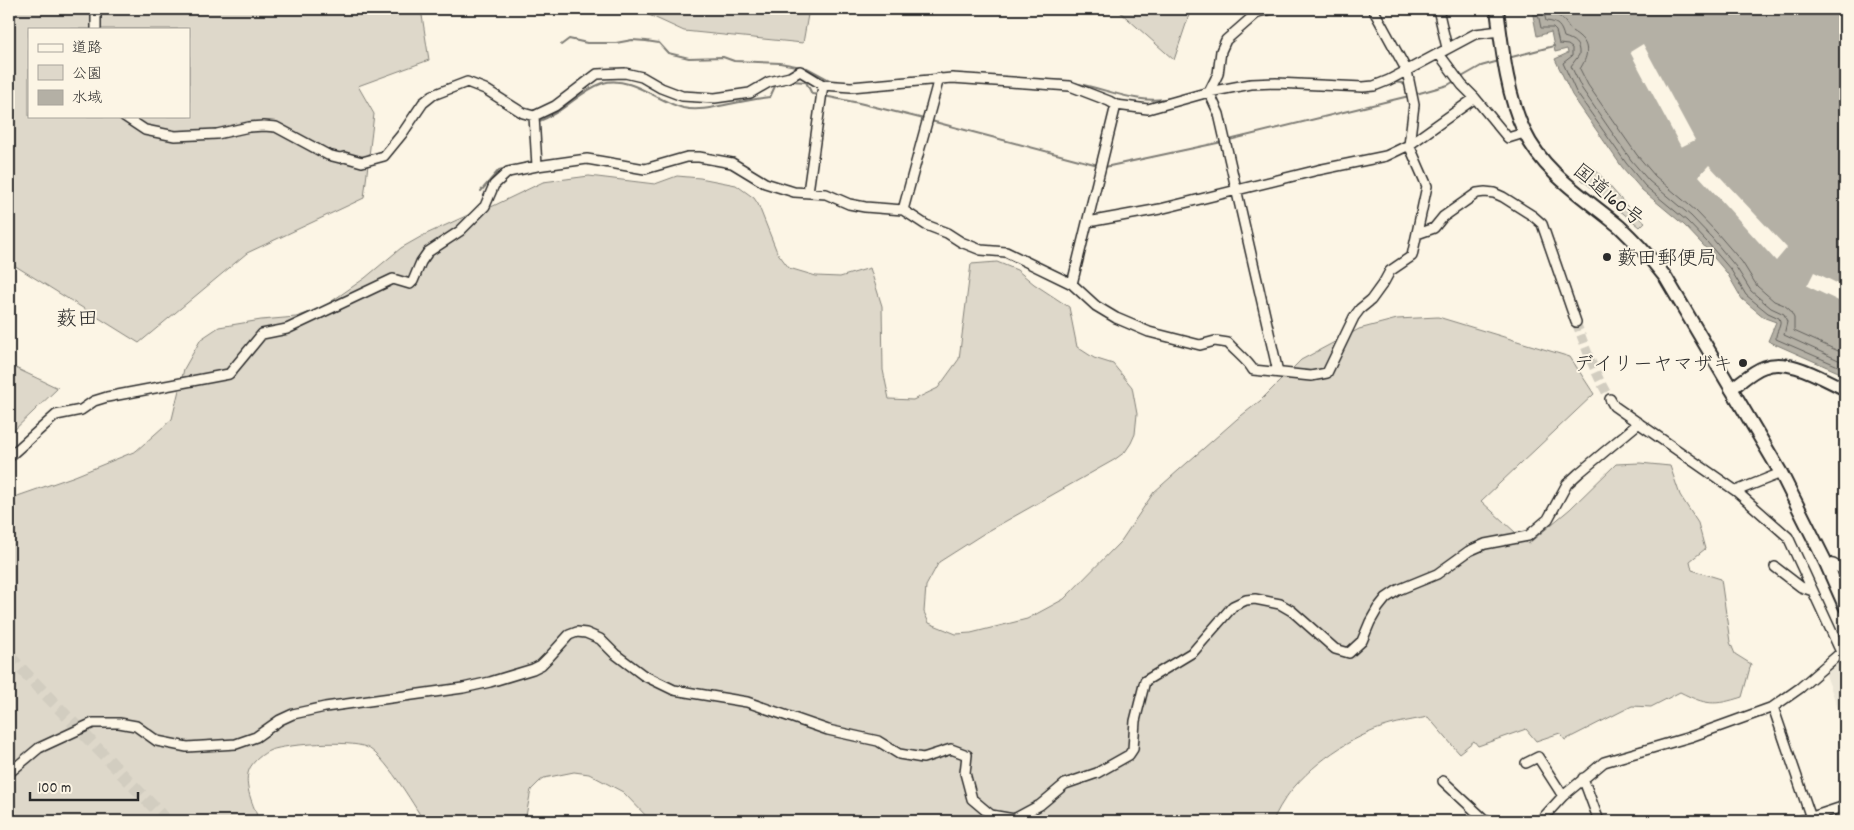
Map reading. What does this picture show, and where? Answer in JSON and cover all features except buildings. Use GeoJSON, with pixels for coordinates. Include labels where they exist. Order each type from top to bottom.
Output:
{"type":"FeatureCollection","features":[{"type":"Feature","properties":{"kind":"highway","name":"国道160号"},"geometry":{"type":"LineString","coordinates":[[1497,9],[1506,68],[1518,118],[1524,133],[1538,154],[1569,187],[1646,251],[1666,278],[1781,473],[1826,563],[1845,606]]}},
{"type":"Feature","properties":{"kind":"main road"},"geometry":{"type":"LineString","coordinates":[[1731,388],[1763,367],[1776,364],[1796,367],[1845,389]]}},
{"type":"Feature","properties":{"kind":"street"},"geometry":{"type":"LineString","coordinates":[[96,9],[96,28]]}},
{"type":"Feature","properties":{"kind":"street"},"geometry":{"type":"LineString","coordinates":[[1209,92],[1218,74],[1221,51],[1226,40],[1258,12],[1272,9]]}},
{"type":"Feature","properties":{"kind":"street"},"geometry":{"type":"LineString","coordinates":[[9,457],[56,416],[81,410],[107,397],[229,374],[262,334],[287,329],[393,279],[410,284],[428,252],[460,231],[485,206],[494,185],[508,172],[587,159],[645,169],[698,157],[732,163],[765,183],[794,192],[826,194],[849,204],[903,210],[926,225],[947,233],[962,242],[981,250],[1006,252],[1072,284],[1096,306],[1116,318],[1149,332],[1200,345],[1215,341],[1228,343],[1253,370],[1311,376],[1327,373],[1354,317],[1376,294],[1390,271],[1412,256],[1418,220],[1428,186],[1409,145],[1414,105],[1408,71],[1373,9]]}},
{"type":"Feature","properties":{"kind":"street"},"geometry":{"type":"LineString","coordinates":[[1438,9],[1443,51],[1448,68],[1508,138],[1524,133]]}},
{"type":"Feature","properties":{"kind":"street"},"geometry":{"type":"LineString","coordinates":[[127,118],[145,130],[175,136],[217,134],[249,127],[276,127],[328,155],[362,162],[384,156],[423,103],[433,95],[467,82],[484,88],[523,113],[534,116],[555,106],[597,74],[608,73],[642,76],[661,88],[682,96],[715,98],[750,93],[769,82],[790,78],[800,71],[823,85],[866,86],[940,78],[999,80],[1070,86],[1109,101],[1116,106],[1148,109],[1209,92],[1251,84],[1276,83],[1369,87],[1408,71],[1475,34],[1500,31]]}},
{"type":"Feature","properties":{"kind":"street"},"geometry":{"type":"LineString","coordinates":[[903,210],[940,78]]}},
{"type":"Feature","properties":{"kind":"street"},"geometry":{"type":"LineString","coordinates":[[808,192],[823,85]]}},
{"type":"Feature","properties":{"kind":"street"},"geometry":{"type":"LineString","coordinates":[[1209,92],[1219,114],[1278,372]]}},
{"type":"Feature","properties":{"kind":"street"},"geometry":{"type":"LineString","coordinates":[[1088,222],[1160,209],[1318,170],[1386,156],[1409,145],[1475,98]]}},
{"type":"Feature","properties":{"kind":"street"},"geometry":{"type":"LineString","coordinates":[[1072,284],[1116,106]]}},
{"type":"Feature","properties":{"kind":"street"},"geometry":{"type":"LineString","coordinates":[[534,116],[538,166]]}},
{"type":"Feature","properties":{"kind":"street"},"geometry":{"type":"LineString","coordinates":[[1417,234],[1434,228],[1444,217],[1477,193],[1494,193],[1503,197],[1542,224],[1576,322]]}},
{"type":"Feature","properties":{"kind":"street"},"geometry":{"type":"LineString","coordinates":[[1540,821],[1563,796],[1604,762],[1690,737],[1773,707],[1800,688],[1843,650],[1788,537],[1736,492],[1614,406],[1610,399]]}},
{"type":"Feature","properties":{"kind":"street"},"geometry":{"type":"LineString","coordinates":[[9,773],[38,748],[94,723],[119,723],[136,726],[157,741],[187,747],[236,744],[256,737],[280,720],[293,714],[325,707],[463,688],[533,669],[550,656],[569,634],[586,632],[600,639],[615,654],[643,675],[669,688],[747,702],[828,730],[878,741],[899,754],[923,758],[952,748],[967,754],[965,773],[972,799],[991,815],[1014,819],[1040,805],[1065,784],[1098,773],[1129,755],[1134,749],[1135,722],[1145,681],[1193,652],[1233,606],[1246,600],[1255,599],[1280,604],[1292,611],[1335,649],[1349,653],[1362,641],[1378,608],[1386,598],[1398,590],[1437,574],[1469,551],[1486,544],[1528,536],[1548,519],[1564,489],[1573,478],[1639,423]]}},
{"type":"Feature","properties":{"kind":"street"},"geometry":{"type":"LineString","coordinates":[[1736,492],[1781,473]]}},
{"type":"Feature","properties":{"kind":"street"},"geometry":{"type":"LineString","coordinates":[[1826,563],[1833,564],[1845,571]]}},
{"type":"Feature","properties":{"kind":"street"},"geometry":{"type":"LineString","coordinates":[[1775,567],[1800,587],[1813,591]]}},
{"type":"Feature","properties":{"kind":"street"},"geometry":{"type":"LineString","coordinates":[[1773,707],[1811,818]]}},
{"type":"Feature","properties":{"kind":"street"},"geometry":{"type":"LineString","coordinates":[[1526,763],[1538,757],[1563,796]]}},
{"type":"Feature","properties":{"kind":"street"},"geometry":{"type":"LineString","coordinates":[[1583,778],[1599,821]]}},
{"type":"Feature","properties":{"kind":"street"},"geometry":{"type":"LineString","coordinates":[[1443,781],[1486,821]]}},
{"type":"Feature","properties":{"kind":"street"},"geometry":{"type":"LineString","coordinates":[[1800,821],[1845,806]]}},
{"type":"Feature","properties":{"kind":"shaded area"},"geometry":{"type":"Polygon","coordinates":[[[1840,660],[1845,673],[1845,713],[1840,714],[1825,672],[1840,660]]]}},
{"type":"Feature","properties":{"kind":"green space"},"geometry":{"type":"Polygon","coordinates":[[[9,9],[421,9],[429,60],[358,86],[374,114],[364,198],[247,253],[139,343],[9,262],[9,9]]]}},
{"type":"Feature","properties":{"kind":"green space"},"geometry":{"type":"Polygon","coordinates":[[[636,9],[809,9],[803,43],[684,31],[636,9]]]}},
{"type":"Feature","properties":{"kind":"green space"},"geometry":{"type":"Polygon","coordinates":[[[1103,9],[1191,9],[1174,60],[1119,11],[1103,9]]]}},
{"type":"Feature","properties":{"kind":"green space"},"geometry":{"type":"Polygon","coordinates":[[[1594,168],[1632,212],[1645,222],[1640,227],[1581,179],[1594,168]]]}},
{"type":"Feature","properties":{"kind":"green space"},"geometry":{"type":"Polygon","coordinates":[[[589,176],[655,184],[677,176],[736,185],[754,198],[758,204],[777,252],[789,268],[816,276],[840,277],[870,268],[882,306],[883,370],[889,399],[913,400],[938,388],[959,359],[971,264],[997,262],[1017,270],[1034,284],[1069,307],[1077,347],[1094,358],[1113,364],[1132,387],[1137,414],[1135,434],[1125,452],[983,534],[939,562],[926,586],[924,612],[929,623],[956,634],[971,633],[1027,619],[1064,599],[1121,541],[1154,492],[1260,401],[1301,360],[1359,329],[1397,319],[1438,317],[1570,357],[1594,394],[1481,501],[1528,544],[1570,509],[1616,464],[1640,463],[1670,466],[1680,495],[1698,523],[1705,549],[1690,561],[1692,570],[1721,579],[1730,642],[1735,654],[1751,664],[1742,697],[1724,702],[1710,703],[1697,700],[1680,692],[1651,707],[1632,706],[1565,740],[1560,733],[1536,741],[1526,729],[1478,746],[1474,741],[1459,753],[1428,717],[1390,725],[1354,740],[1312,769],[1289,793],[1273,821],[651,821],[623,792],[589,774],[574,772],[544,778],[531,790],[525,821],[424,821],[398,780],[373,751],[358,745],[333,743],[279,748],[268,751],[255,761],[250,767],[247,783],[259,821],[9,821],[9,499],[75,476],[136,451],[172,419],[184,369],[201,339],[219,327],[261,320],[296,317],[322,308],[365,278],[401,248],[424,235],[479,210],[489,208],[543,182],[589,176]]]}},
{"type":"Feature","properties":{"kind":"green space"},"geometry":{"type":"Polygon","coordinates":[[[9,365],[58,388],[9,435],[9,365]]]}},
{"type":"Feature","properties":{"kind":"water"},"geometry":{"type":"Polygon","coordinates":[[[1845,9],[1845,375],[1768,341],[1776,322],[1765,318],[1742,299],[1727,273],[1703,245],[1684,225],[1642,190],[1622,167],[1572,95],[1555,59],[1568,53],[1567,49],[1555,52],[1551,32],[1537,36],[1532,10],[1845,9]]]}},
{"type":"Feature","properties":{"kind":"pier"},"geometry":{"type":"Polygon","coordinates":[[[1643,44],[1695,140],[1681,147],[1630,52],[1643,44]]]}},
{"type":"Feature","properties":{"kind":"pier"},"geometry":{"type":"Polygon","coordinates":[[[1709,165],[1787,248],[1776,261],[1699,176],[1709,165]]]}},
{"type":"Feature","properties":{"kind":"pier"},"geometry":{"type":"Polygon","coordinates":[[[1814,272],[1845,287],[1845,304],[1807,286],[1814,272]]]}},
{"type":"Feature","properties":{"kind":"waterway"},"geometry":{"type":"LineString","coordinates":[[561,45],[569,39],[587,43],[646,41],[659,43],[668,53],[689,58],[723,57],[734,61],[780,63],[807,68],[833,82]]}},
{"type":"Feature","properties":{"kind":"waterway"},"geometry":{"type":"LineString","coordinates":[[1508,58],[1554,46]]}},
{"type":"Feature","properties":{"kind":"waterway"},"geometry":{"type":"LineString","coordinates":[[1460,78],[1481,66],[1499,61]]}},
{"type":"Feature","properties":{"kind":"waterway"},"geometry":{"type":"LineString","coordinates":[[873,81],[948,74]]}},
{"type":"Feature","properties":{"kind":"waterway"},"geometry":{"type":"LineString","coordinates":[[982,76],[1065,81]]}},
{"type":"Feature","properties":{"kind":"waterway"},"geometry":{"type":"LineString","coordinates":[[1287,79],[1303,80]]}},
{"type":"Feature","properties":{"kind":"waterway"},"geometry":{"type":"LineString","coordinates":[[1416,94],[1448,85],[1456,80]]}},
{"type":"Feature","properties":{"kind":"waterway"},"geometry":{"type":"LineString","coordinates":[[791,81],[806,82],[812,94],[819,95]]}},
{"type":"Feature","properties":{"kind":"waterway"},"geometry":{"type":"LineString","coordinates":[[1391,82],[1402,83],[1408,88]]}},
{"type":"Feature","properties":{"kind":"waterway"},"geometry":{"type":"LineString","coordinates":[[537,122],[554,114],[586,91],[603,83],[624,83],[644,90],[674,105],[690,109],[712,108],[770,97],[776,84]]}},
{"type":"Feature","properties":{"kind":"waterway"},"geometry":{"type":"LineString","coordinates":[[1074,83],[1134,98],[1159,100],[1172,98]]}},
{"type":"Feature","properties":{"kind":"waterway"},"geometry":{"type":"LineString","coordinates":[[824,96],[924,119]]}},
{"type":"Feature","properties":{"kind":"waterway"},"geometry":{"type":"LineString","coordinates":[[1229,140],[1409,96]]}},
{"type":"Feature","properties":{"kind":"waterway"},"geometry":{"type":"LineString","coordinates":[[931,121],[1098,165]]}},
{"type":"Feature","properties":{"kind":"waterway"},"geometry":{"type":"LineString","coordinates":[[1105,167],[1222,142]]}},
{"type":"Feature","properties":{"kind":"waterway"},"geometry":{"type":"LineString","coordinates":[[516,166],[533,161]]}},
{"type":"Feature","properties":{"kind":"waterway"},"geometry":{"type":"LineString","coordinates":[[481,191],[499,170],[507,168]]}},
{"type":"Feature","properties":{"kind":"tunnel"},"geometry":{"type":"LineString","coordinates":[[1576,322],[1595,371],[1610,399]]}},
{"type":"Feature","properties":{"kind":"tunnel"},"geometry":{"type":"LineString","coordinates":[[9,656],[167,821]]}},
{"type":"Feature","properties":{"kind":"place","name":"藪田郵便局"},"geometry":{"type":"Point","coordinates":[1607,257]}},
{"type":"Feature","properties":{"kind":"place","name":"デイリーヤマザキ"},"geometry":{"type":"Point","coordinates":[1743,363]}},
{"type":"Feature","properties":{"kind":"district","name":"薮田"},"geometry":{"type":"Point","coordinates":[77,318]}}]}
